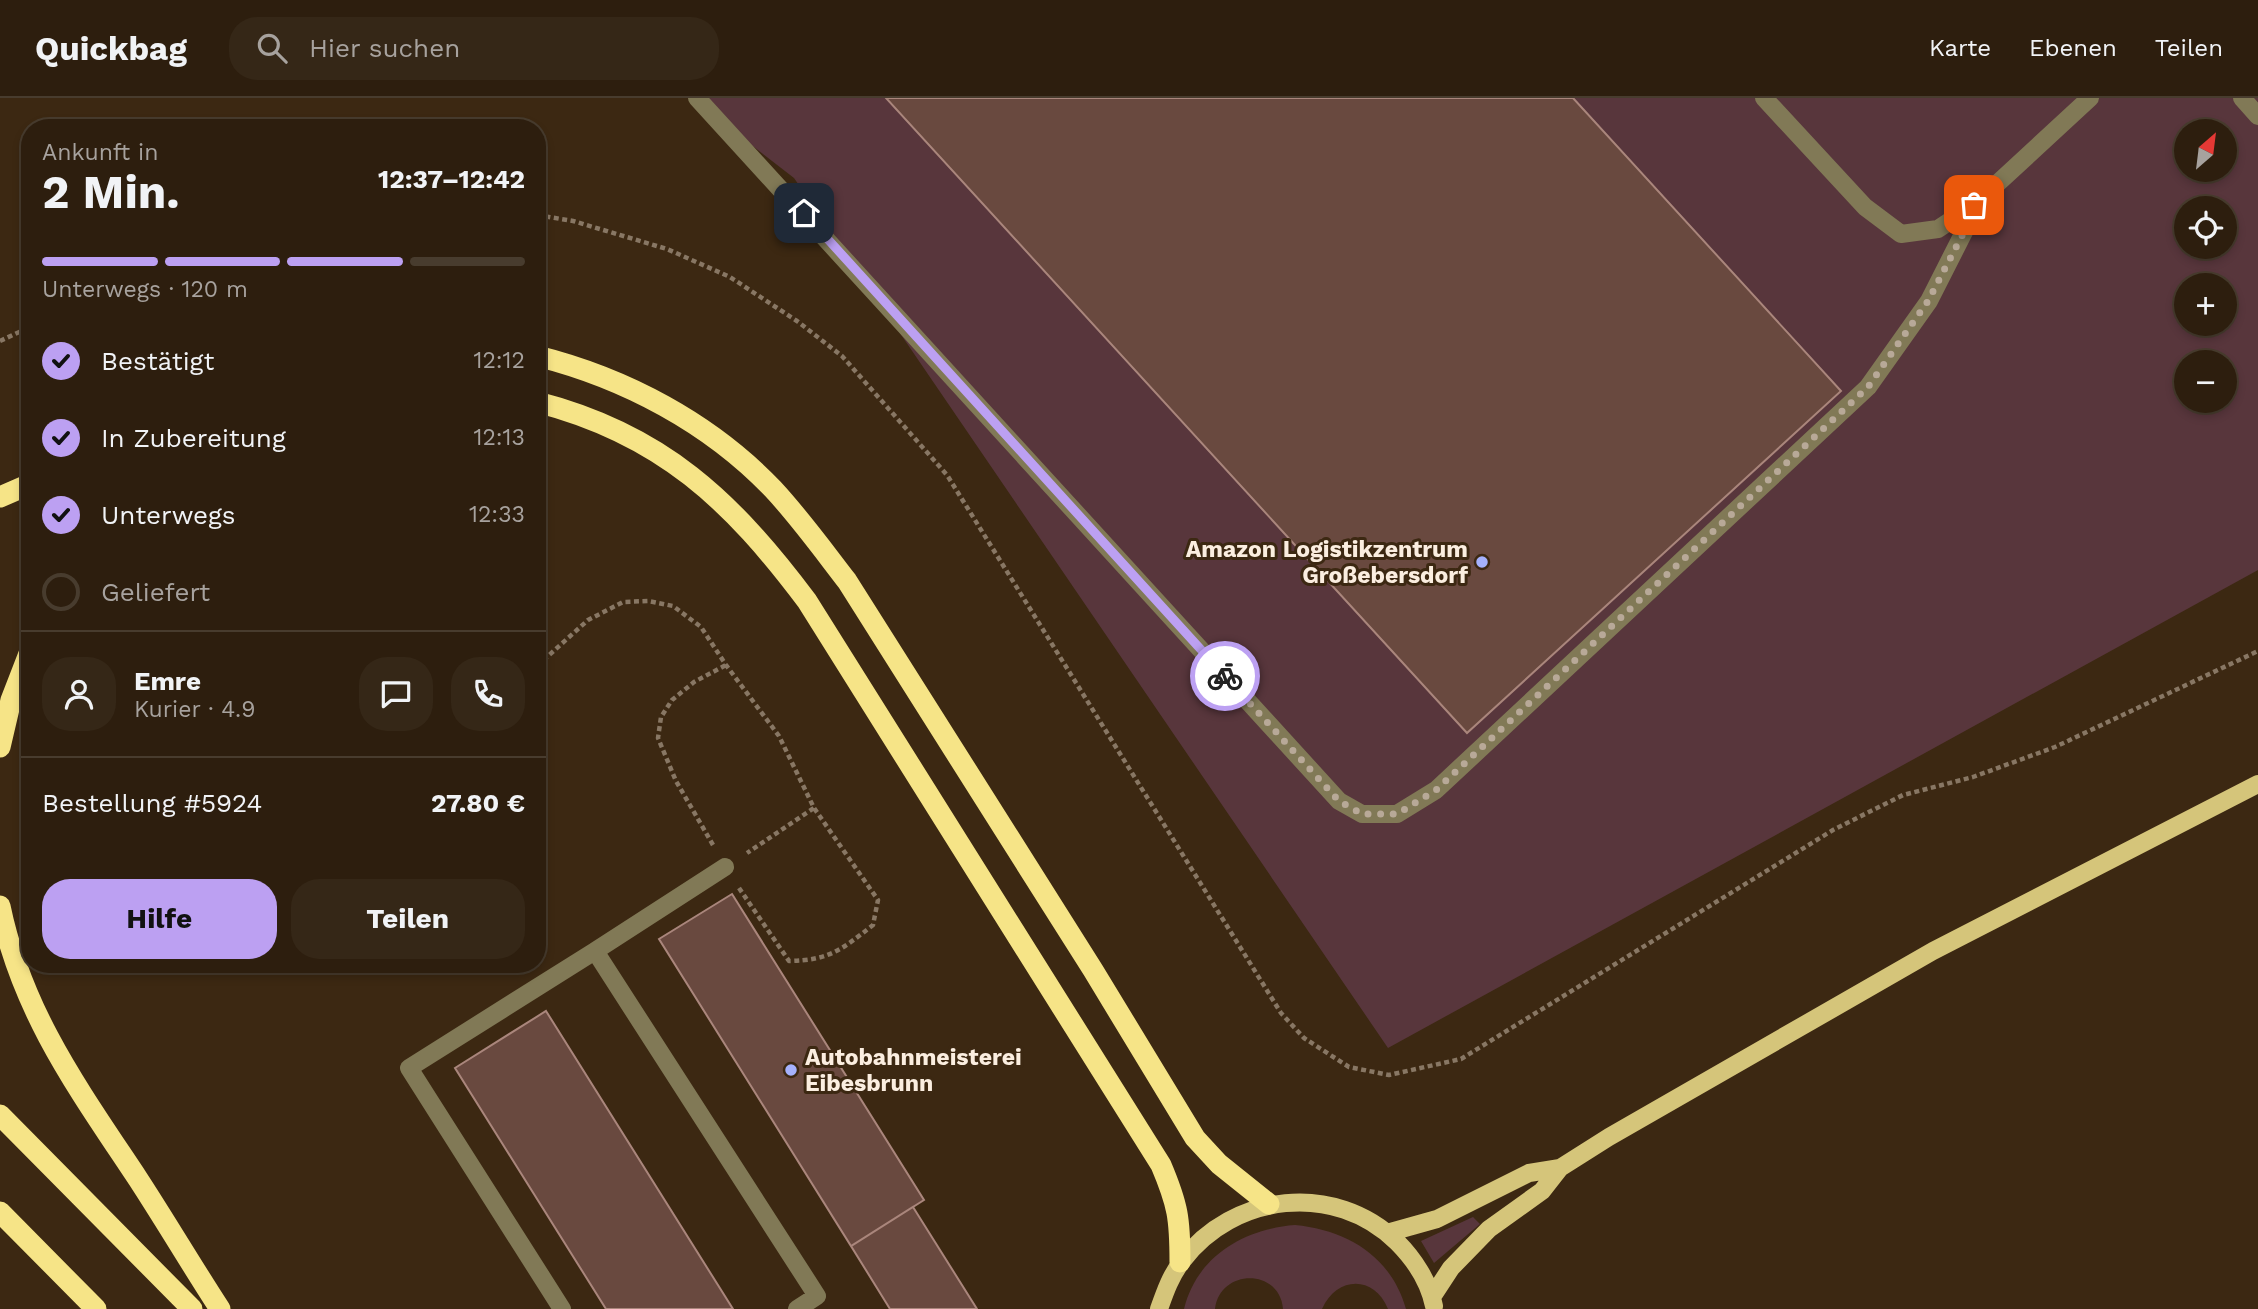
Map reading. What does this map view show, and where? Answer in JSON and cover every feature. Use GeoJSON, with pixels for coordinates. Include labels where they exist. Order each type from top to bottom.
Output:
{"type":"FeatureCollection","features":[{"type":"Feature","properties":{"kind":"highway"},"geometry":{"type":"LineString","coordinates":[[546,359],[617,383],[689,421],[717,440],[757,474],[805,526],[862,605],[1093,970],[1195,1138],[1219,1164],[1269,1204]]}},
{"type":"Feature","properties":{"kind":"highway"},"geometry":{"type":"LineString","coordinates":[[546,405],[621,431],[659,454],[715,495],[775,558],[807,601],[1161,1165],[1175,1199],[1180,1221],[1180,1262]]}},
{"type":"Feature","properties":{"kind":"highway"},"geometry":{"type":"LineString","coordinates":[[0,497],[21,488]]}},
{"type":"Feature","properties":{"kind":"highway"},"geometry":{"type":"LineString","coordinates":[[0,747],[11,700],[21,674]]}},
{"type":"Feature","properties":{"kind":"highway"},"geometry":{"type":"LineString","coordinates":[[0,906],[5,932],[19,974],[36,1015],[54,1048],[83,1100],[138,1180],[220,1309]]}},
{"type":"Feature","properties":{"kind":"highway"},"geometry":{"type":"LineString","coordinates":[[0,1115],[192,1309]]}},
{"type":"Feature","properties":{"kind":"highway"},"geometry":{"type":"LineString","coordinates":[[0,1212],[96,1309]]}},
{"type":"Feature","properties":{"kind":"main road"},"geometry":{"type":"LineString","coordinates":[[1434,1303],[1451,1268],[1489,1229],[1542,1191],[1560,1168],[1609,1137],[1933,951],[2258,783]]}},
{"type":"Feature","properties":{"kind":"main road"},"geometry":{"type":"LineString","coordinates":[[1387,1233],[1437,1219],[1529,1173],[1560,1168]]}},
{"type":"Feature","properties":{"kind":"main road"},"geometry":{"type":"LineString","coordinates":[[1159,1309],[1180,1262],[1219,1224],[1243,1212],[1269,1204],[1294,1201],[1343,1209],[1366,1219],[1387,1233],[1406,1251],[1421,1273],[1434,1303]]}},
{"type":"Feature","properties":{"kind":"street"},"geometry":{"type":"LineString","coordinates":[[697,98],[1339,801],[1362,814],[1397,814],[1436,790],[1868,387],[1928,301],[1966,228],[1974,205]]}},
{"type":"Feature","properties":{"kind":"street"},"geometry":{"type":"LineString","coordinates":[[1764,98],[1865,207],[1901,234],[1938,229],[1974,205],[2090,98]]}},
{"type":"Feature","properties":{"kind":"street"},"geometry":{"type":"LineString","coordinates":[[2242,98],[2258,116]]}},
{"type":"Feature","properties":{"kind":"street"},"geometry":{"type":"LineString","coordinates":[[562,1309],[409,1068],[725,867]]}},
{"type":"Feature","properties":{"kind":"street"},"geometry":{"type":"LineString","coordinates":[[595,951],[821,1303],[797,1309]]}},
{"type":"Feature","properties":{"kind":"path"},"geometry":{"type":"LineString","coordinates":[[546,216],[573,221],[667,249],[730,277],[797,321],[842,356],[947,475],[1281,1013],[1304,1038],[1349,1067],[1389,1075],[1461,1059],[1833,830],[1903,795],[1973,777],[2055,747],[2258,651]]}},
{"type":"Feature","properties":{"kind":"path"},"geometry":{"type":"LineString","coordinates":[[0,341],[21,331]]}},
{"type":"Feature","properties":{"kind":"path"},"geometry":{"type":"LineString","coordinates":[[546,658],[588,620],[623,602],[648,601],[673,606],[702,627],[726,665],[779,736],[814,808],[878,900],[873,925],[841,951],[810,961],[789,961],[725,867],[676,781],[657,738],[661,717],[672,700],[694,682],[726,665]]}},
{"type":"Feature","properties":{"kind":"path"},"geometry":{"type":"LineString","coordinates":[[725,867],[814,808]]}},
{"type":"Feature","properties":{"kind":"shaded area"},"geometry":{"type":"Polygon","coordinates":[[[691,98],[2258,98],[2258,570],[1388,1048],[794,178],[691,98]]]}},
{"type":"Feature","properties":{"kind":"shaded area"},"geometry":{"type":"Polygon","coordinates":[[[1473,1217],[1480,1224],[1434,1263],[1421,1241],[1473,1217]]]}},
{"type":"Feature","properties":{"kind":"shaded area"},"geometry":{"type":"Polygon","coordinates":[[[1295,1225],[1332,1233],[1364,1249],[1390,1274],[1406,1309],[1388,1309],[1374,1290],[1355,1284],[1337,1290],[1322,1309],[1283,1309],[1272,1286],[1250,1278],[1227,1286],[1219,1296],[1215,1309],[1184,1309],[1190,1290],[1200,1274],[1211,1260],[1225,1249],[1258,1232],[1295,1225]]]}},
{"type":"Feature","properties":{"kind":"building","name":"Amazon Logistikzentrum Großebersdorf"},"geometry":{"type":"Polygon","coordinates":[[[886,98],[1573,98],[1841,391],[1467,733],[886,98]]]}},
{"type":"Feature","properties":{"kind":"building","name":"Autobahnmeisterei Eibesbrunn"},"geometry":{"type":"Polygon","coordinates":[[[732,894],[924,1200],[851,1246],[659,939],[732,894]]]}},
{"type":"Feature","properties":{"kind":"building"},"geometry":{"type":"Polygon","coordinates":[[[546,1011],[733,1309],[606,1309],[455,1068],[546,1011]]]}},
{"type":"Feature","properties":{"kind":"building"},"geometry":{"type":"Polygon","coordinates":[[[913,1207],[977,1309],[890,1309],[851,1246],[913,1207]]]}},
{"type":"Feature","properties":{"kind":"way so far"},"geometry":{"type":"LineString","coordinates":[[1225,676],[1339,801],[1362,814],[1397,814],[1436,790],[1868,387],[1928,301],[1966,228],[1974,205]]}},
{"type":"Feature","properties":{"kind":"place","name":"Amazon Logistikzentrum Großebersdorf"},"geometry":{"type":"Point","coordinates":[1482,562]}},
{"type":"Feature","properties":{"kind":"place","name":"Autobahnmeisterei Eibesbrunn"},"geometry":{"type":"Point","coordinates":[791,1070]}},
{"type":"Feature","properties":{"kind":"route"},"geometry":{"type":"LineString","coordinates":[[804,213],[1225,676]]}}]}
